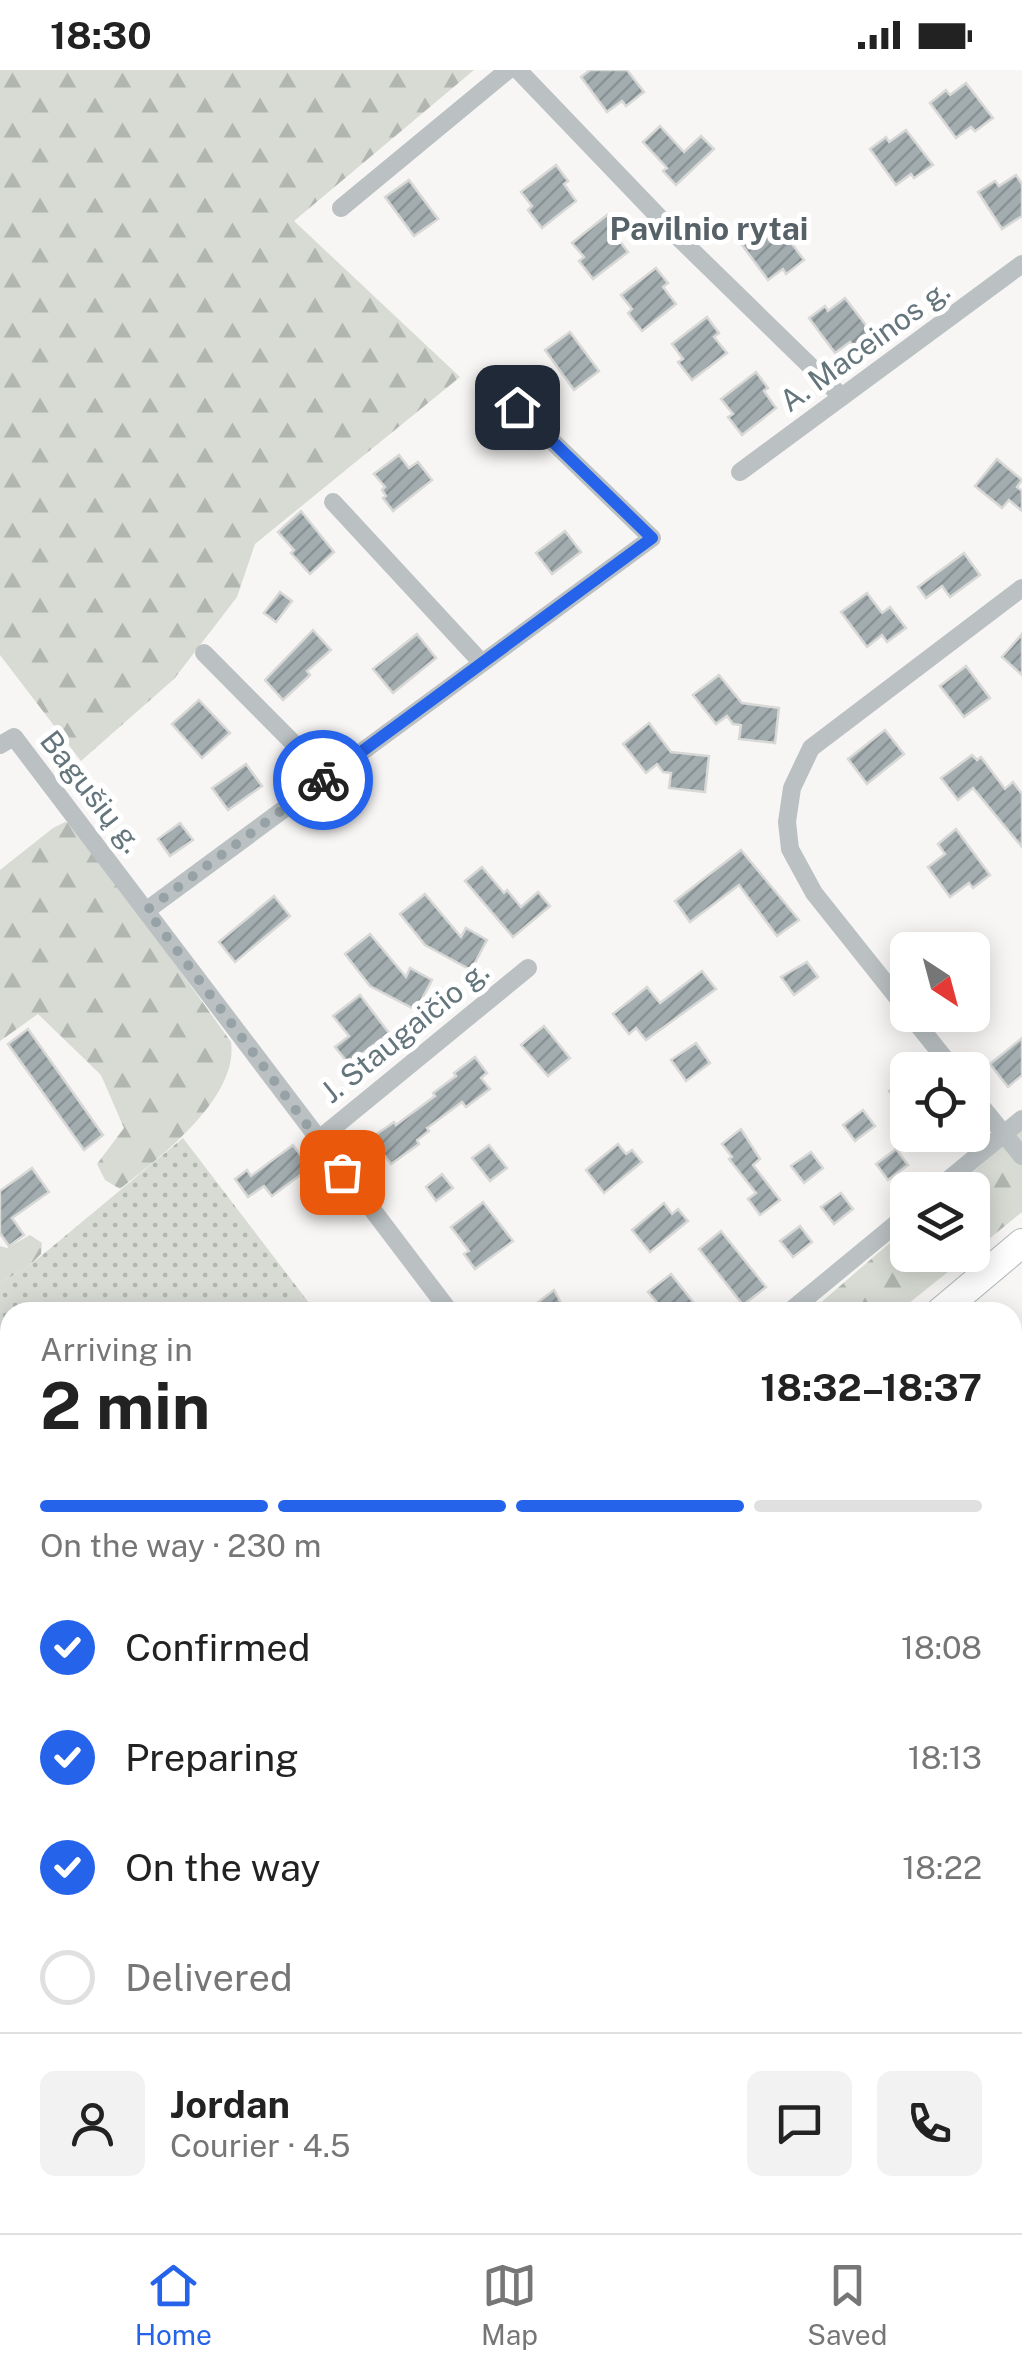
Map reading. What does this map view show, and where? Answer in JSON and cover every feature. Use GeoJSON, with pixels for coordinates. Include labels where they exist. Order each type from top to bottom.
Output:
{"type":"FeatureCollection","features":[{"type":"Feature","properties":{"kind":"street"},"geometry":{"type":"LineString","coordinates":[[341,208],[508,70]]}},
{"type":"Feature","properties":{"kind":"street"},"geometry":{"type":"LineString","coordinates":[[518,70],[675,234],[842,396]]}},
{"type":"Feature","properties":{"kind":"street","name":"A. Maceinos g."},"geometry":{"type":"LineString","coordinates":[[740,472],[1022,264]]}},
{"type":"Feature","properties":{"kind":"street"},"geometry":{"type":"LineString","coordinates":[[147,910],[652,538],[517,407]]}},
{"type":"Feature","properties":{"kind":"street"},"geometry":{"type":"LineString","coordinates":[[333,502],[482,663]]}},
{"type":"Feature","properties":{"kind":"street"},"geometry":{"type":"LineString","coordinates":[[890,989],[814,892],[790,849],[787,822],[792,788],[811,748],[1022,588]]}},
{"type":"Feature","properties":{"kind":"street"},"geometry":{"type":"LineString","coordinates":[[204,652],[328,777]]}},
{"type":"Feature","properties":{"kind":"street","name":"Bagušių g."},"geometry":{"type":"LineString","coordinates":[[7,741],[147,910],[442,1302]]}},
{"type":"Feature","properties":{"kind":"street","name":"J. Staugaičio g."},"geometry":{"type":"LineString","coordinates":[[318,1140],[528,968]]}},
{"type":"Feature","properties":{"kind":"street"},"geometry":{"type":"LineString","coordinates":[[924,1032],[940,1052]]}},
{"type":"Feature","properties":{"kind":"street"},"geometry":{"type":"LineString","coordinates":[[990,1118],[1022,1156]]}},
{"type":"Feature","properties":{"kind":"street"},"geometry":{"type":"LineString","coordinates":[[958,1172],[1022,1119]]}},
{"type":"Feature","properties":{"kind":"street"},"geometry":{"type":"LineString","coordinates":[[801,1302],[890,1229]]}},
{"type":"Feature","properties":{"kind":"street"},"geometry":{"type":"LineString","coordinates":[[952,1302],[1022,1242]]}},
{"type":"Feature","properties":{"kind":"green space"},"geometry":{"type":"Polygon","coordinates":[[[0,70],[474,70],[294,221],[460,377],[255,544],[237,597],[174,679],[81,761],[0,655],[0,70]]]}},
{"type":"Feature","properties":{"kind":"green space"},"geometry":{"type":"Polygon","coordinates":[[[65,822],[75,824],[231,1042],[223,1084],[210,1105],[174,1144],[120,1189],[105,1180],[97,1164],[124,1128],[101,1075],[38,1014],[0,1041],[0,870],[65,822]]]}},
{"type":"Feature","properties":{"kind":"green space"},"geometry":{"type":"Polygon","coordinates":[[[1022,1129],[1022,1212],[990,1238],[990,1172],[973,1172],[1022,1129]]]}},
{"type":"Feature","properties":{"kind":"green space"},"geometry":{"type":"Polygon","coordinates":[[[183,1138],[308,1302],[0,1302],[0,1283],[29,1266],[183,1138]]]}},
{"type":"Feature","properties":{"kind":"green space"},"geometry":{"type":"Polygon","coordinates":[[[30,1235],[42,1243],[41,1254],[0,1283],[0,1246],[7,1248],[30,1235]]]}},
{"type":"Feature","properties":{"kind":"green space"},"geometry":{"type":"Polygon","coordinates":[[[890,1243],[890,1272],[948,1272],[910,1302],[822,1302],[890,1243]]]}},
{"type":"Feature","properties":{"kind":"building"},"geometry":{"type":"Polygon","coordinates":[[[590,70],[627,70],[644,92],[626,106],[622,101],[607,112],[581,77],[590,70]]]}},
{"type":"Feature","properties":{"kind":"building"},"geometry":{"type":"Polygon","coordinates":[[[966,83],[993,118],[956,138],[930,103],[946,90],[950,95],[966,83]]]}},
{"type":"Feature","properties":{"kind":"building"},"geometry":{"type":"Polygon","coordinates":[[[660,126],[684,152],[701,136],[714,149],[676,185],[663,171],[667,168],[643,142],[660,126]]]}},
{"type":"Feature","properties":{"kind":"building"},"geometry":{"type":"Polygon","coordinates":[[[906,130],[933,165],[896,185],[870,149],[886,137],[889,142],[906,130]]]}},
{"type":"Feature","properties":{"kind":"building"},"geometry":{"type":"Polygon","coordinates":[[[556,165],[576,201],[542,228],[528,210],[532,206],[521,192],[556,165]]]}},
{"type":"Feature","properties":{"kind":"building"},"geometry":{"type":"Polygon","coordinates":[[[1016,175],[1022,184],[1022,216],[1002,229],[978,192],[995,181],[999,186],[1016,175]]]}},
{"type":"Feature","properties":{"kind":"building"},"geometry":{"type":"Polygon","coordinates":[[[409,180],[438,219],[414,236],[385,197],[409,180]]]}},
{"type":"Feature","properties":{"kind":"building"},"geometry":{"type":"Polygon","coordinates":[[[607,215],[620,231],[615,235],[628,252],[593,279],[579,261],[584,257],[572,243],[607,215]]]}},
{"type":"Feature","properties":{"kind":"building"},"geometry":{"type":"Polygon","coordinates":[[[778,225],[804,260],[786,274],[783,269],[768,280],[742,245],[758,233],[761,238],[778,225]]]}},
{"type":"Feature","properties":{"kind":"building"},"geometry":{"type":"Polygon","coordinates":[[[656,268],[668,283],[663,287],[676,304],[642,331],[628,313],[632,309],[621,295],[656,268]]]}},
{"type":"Feature","properties":{"kind":"building"},"geometry":{"type":"Polygon","coordinates":[[[845,298],[872,333],[854,347],[850,342],[835,353],[809,318],[825,306],[828,311],[845,298]]]}},
{"type":"Feature","properties":{"kind":"building"},"geometry":{"type":"Polygon","coordinates":[[[707,317],[719,333],[714,337],[727,353],[692,380],[678,362],[683,359],[672,344],[707,317]]]}},
{"type":"Feature","properties":{"kind":"building"},"geometry":{"type":"Polygon","coordinates":[[[570,332],[599,371],[574,390],[545,350],[570,332]]]}},
{"type":"Feature","properties":{"kind":"building"},"geometry":{"type":"Polygon","coordinates":[[[756,372],[776,408],[742,435],[728,417],[733,414],[721,399],[756,372]]]}},
{"type":"Feature","properties":{"kind":"building"},"geometry":{"type":"Polygon","coordinates":[[[399,455],[409,468],[418,462],[432,480],[393,511],[383,498],[385,487],[374,474],[399,455]]]}},
{"type":"Feature","properties":{"kind":"building"},"geometry":{"type":"Polygon","coordinates":[[[997,459],[1022,480],[1017,487],[1022,491],[1022,511],[1009,500],[1002,508],[975,486],[997,459]]]}},
{"type":"Feature","properties":{"kind":"building"},"geometry":{"type":"Polygon","coordinates":[[[301,511],[334,552],[310,574],[278,532],[301,511]]]}},
{"type":"Feature","properties":{"kind":"building"},"geometry":{"type":"Polygon","coordinates":[[[565,531],[581,552],[552,574],[536,553],[565,531]]]}},
{"type":"Feature","properties":{"kind":"building"},"geometry":{"type":"Polygon","coordinates":[[[964,553],[980,575],[950,597],[942,586],[926,598],[918,587],[964,553]]]}},
{"type":"Feature","properties":{"kind":"building"},"geometry":{"type":"Polygon","coordinates":[[[280,592],[292,601],[276,622],[264,613],[280,592]]]}},
{"type":"Feature","properties":{"kind":"building"},"geometry":{"type":"Polygon","coordinates":[[[867,593],[882,613],[890,607],[906,628],[887,642],[882,635],[867,647],[841,612],[867,593]]]}},
{"type":"Feature","properties":{"kind":"building"},"geometry":{"type":"Polygon","coordinates":[[[313,630],[331,650],[283,700],[265,680],[313,630]]]}},
{"type":"Feature","properties":{"kind":"building"},"geometry":{"type":"Polygon","coordinates":[[[417,634],[436,658],[393,693],[373,669],[417,634]]]}},
{"type":"Feature","properties":{"kind":"building"},"geometry":{"type":"Polygon","coordinates":[[[1022,634],[1022,675],[1002,657],[1022,634]]]}},
{"type":"Feature","properties":{"kind":"building"},"geometry":{"type":"Polygon","coordinates":[[[966,666],[990,698],[964,717],[940,686],[966,666]]]}},
{"type":"Feature","properties":{"kind":"building"},"geometry":{"type":"Polygon","coordinates":[[[719,675],[742,703],[779,708],[775,743],[739,739],[741,725],[733,724],[727,716],[716,724],[693,695],[719,675]]]}},
{"type":"Feature","properties":{"kind":"building"},"geometry":{"type":"Polygon","coordinates":[[[199,700],[230,733],[202,758],[172,724],[199,700]]]}},
{"type":"Feature","properties":{"kind":"building"},"geometry":{"type":"Polygon","coordinates":[[[649,723],[671,752],[709,756],[705,792],[669,788],[671,773],[663,772],[657,764],[646,773],[623,744],[649,723]]]}},
{"type":"Feature","properties":{"kind":"building"},"geometry":{"type":"Polygon","coordinates":[[[885,730],[904,754],[867,784],[848,759],[885,730]]]}},
{"type":"Feature","properties":{"kind":"building"},"geometry":{"type":"Polygon","coordinates":[[[972,755],[977,760],[981,757],[1005,789],[1013,782],[1022,794],[1022,847],[973,788],[958,800],[941,778],[972,755]]]}},
{"type":"Feature","properties":{"kind":"building"},"geometry":{"type":"Polygon","coordinates":[[[246,764],[262,786],[228,810],[212,788],[246,764]]]}},
{"type":"Feature","properties":{"kind":"building"},"geometry":{"type":"Polygon","coordinates":[[[180,823],[193,840],[170,856],[158,839],[180,823]]]}},
{"type":"Feature","properties":{"kind":"building"},"geometry":{"type":"Polygon","coordinates":[[[956,829],[990,875],[973,888],[969,883],[950,897],[928,867],[945,854],[938,844],[956,829]]]}},
{"type":"Feature","properties":{"kind":"building"},"geometry":{"type":"Polygon","coordinates":[[[741,850],[799,920],[777,936],[739,885],[690,922],[675,901],[741,850]]]}},
{"type":"Feature","properties":{"kind":"building"},"geometry":{"type":"Polygon","coordinates":[[[482,867],[521,907],[538,892],[550,906],[513,937],[465,881],[482,867]]]}},
{"type":"Feature","properties":{"kind":"building"},"geometry":{"type":"Polygon","coordinates":[[[425,894],[461,937],[466,928],[487,940],[471,970],[425,945],[400,914],[425,894]]]}},
{"type":"Feature","properties":{"kind":"building"},"geometry":{"type":"Polygon","coordinates":[[[274,896],[290,916],[235,962],[219,942],[274,896]]]}},
{"type":"Feature","properties":{"kind":"building"},"geometry":{"type":"Polygon","coordinates":[[[370,934],[406,977],[410,968],[432,980],[416,1010],[370,986],[345,954],[370,934]]]}},
{"type":"Feature","properties":{"kind":"building"},"geometry":{"type":"Polygon","coordinates":[[[807,962],[818,977],[794,995],[781,977],[807,962]]]}},
{"type":"Feature","properties":{"kind":"building"},"geometry":{"type":"Polygon","coordinates":[[[702,971],[716,989],[646,1040],[636,1028],[629,1034],[613,1014],[647,987],[660,1003],[702,971]]]}},
{"type":"Feature","properties":{"kind":"building"},"geometry":{"type":"Polygon","coordinates":[[[360,995],[389,1033],[349,1064],[335,1047],[349,1036],[333,1016],[360,995]]]}},
{"type":"Feature","properties":{"kind":"building"},"geometry":{"type":"Polygon","coordinates":[[[544,1026],[570,1058],[548,1076],[521,1045],[544,1026]]]}},
{"type":"Feature","properties":{"kind":"building"},"geometry":{"type":"Polygon","coordinates":[[[28,1029],[103,1135],[84,1150],[8,1044],[28,1029]]]}},
{"type":"Feature","properties":{"kind":"building"},"geometry":{"type":"Polygon","coordinates":[[[1022,1038],[1022,1075],[1008,1087],[990,1064],[1022,1038]]]}},
{"type":"Feature","properties":{"kind":"building"},"geometry":{"type":"Polygon","coordinates":[[[696,1043],[710,1063],[686,1081],[671,1060],[696,1043]]]}},
{"type":"Feature","properties":{"kind":"building"},"geometry":{"type":"Polygon","coordinates":[[[475,1057],[487,1073],[481,1078],[490,1089],[466,1107],[462,1102],[427,1128],[429,1131],[417,1140],[419,1144],[391,1164],[371,1138],[435,1096],[433,1093],[475,1057]]]}},
{"type":"Feature","properties":{"kind":"building"},"geometry":{"type":"Polygon","coordinates":[[[863,1110],[875,1126],[855,1141],[843,1125],[863,1110]]]}},
{"type":"Feature","properties":{"kind":"building"},"geometry":{"type":"Polygon","coordinates":[[[741,1129],[760,1159],[753,1165],[780,1200],[760,1215],[748,1199],[756,1193],[722,1144],[741,1129]]]}},
{"type":"Feature","properties":{"kind":"building"},"geometry":{"type":"Polygon","coordinates":[[[618,1144],[626,1154],[632,1150],[642,1162],[604,1193],[586,1170],[618,1144]]]}},
{"type":"Feature","properties":{"kind":"building"},"geometry":{"type":"Polygon","coordinates":[[[293,1145],[310,1168],[272,1196],[264,1186],[248,1197],[235,1179],[247,1170],[251,1176],[293,1145]]]}},
{"type":"Feature","properties":{"kind":"building"},"geometry":{"type":"Polygon","coordinates":[[[489,1145],[507,1168],[490,1181],[472,1158],[489,1145]]]}},
{"type":"Feature","properties":{"kind":"building"},"geometry":{"type":"Polygon","coordinates":[[[811,1152],[823,1168],[804,1183],[791,1166],[811,1152]]]}},
{"type":"Feature","properties":{"kind":"building"},"geometry":{"type":"Polygon","coordinates":[[[898,1152],[908,1165],[899,1172],[890,1172],[888,1180],[876,1164],[898,1152]]]}},
{"type":"Feature","properties":{"kind":"building"},"geometry":{"type":"Polygon","coordinates":[[[32,1168],[49,1192],[12,1218],[24,1235],[9,1246],[0,1233],[0,1191],[32,1168]]]}},
{"type":"Feature","properties":{"kind":"building"},"geometry":{"type":"Polygon","coordinates":[[[442,1174],[453,1188],[436,1201],[426,1187],[442,1174]]]}},
{"type":"Feature","properties":{"kind":"building"},"geometry":{"type":"Polygon","coordinates":[[[841,1193],[853,1209],[834,1224],[821,1207],[841,1193]]]}},
{"type":"Feature","properties":{"kind":"building"},"geometry":{"type":"Polygon","coordinates":[[[483,1202],[513,1241],[475,1269],[464,1254],[469,1251],[451,1227],[483,1202]]]}},
{"type":"Feature","properties":{"kind":"building"},"geometry":{"type":"Polygon","coordinates":[[[664,1203],[672,1214],[678,1209],[688,1221],[650,1252],[632,1230],[664,1203]]]}},
{"type":"Feature","properties":{"kind":"building"},"geometry":{"type":"Polygon","coordinates":[[[800,1226],[812,1242],[793,1257],[780,1241],[800,1226]]]}},
{"type":"Feature","properties":{"kind":"building"},"geometry":{"type":"Polygon","coordinates":[[[721,1231],[766,1287],[747,1302],[741,1302],[699,1249],[721,1231]]]}},
{"type":"Feature","properties":{"kind":"building"},"geometry":{"type":"Polygon","coordinates":[[[671,1274],[693,1302],[656,1302],[648,1292],[671,1274]]]}},
{"type":"Feature","properties":{"kind":"building"},"geometry":{"type":"Polygon","coordinates":[[[554,1290],[561,1302],[538,1302],[554,1290]]]}},
{"type":"Feature","properties":{"kind":"way so far"},"geometry":{"type":"LineString","coordinates":[[323,780],[147,910],[342,1172]]}},
{"type":"Feature","properties":{"kind":"district","name":"Pavilnio rytai"},"geometry":{"type":"Point","coordinates":[709,229]}},
{"type":"Feature","properties":{"kind":"route"},"geometry":{"type":"LineString","coordinates":[[323,780],[652,538],[517,407]]}}]}
